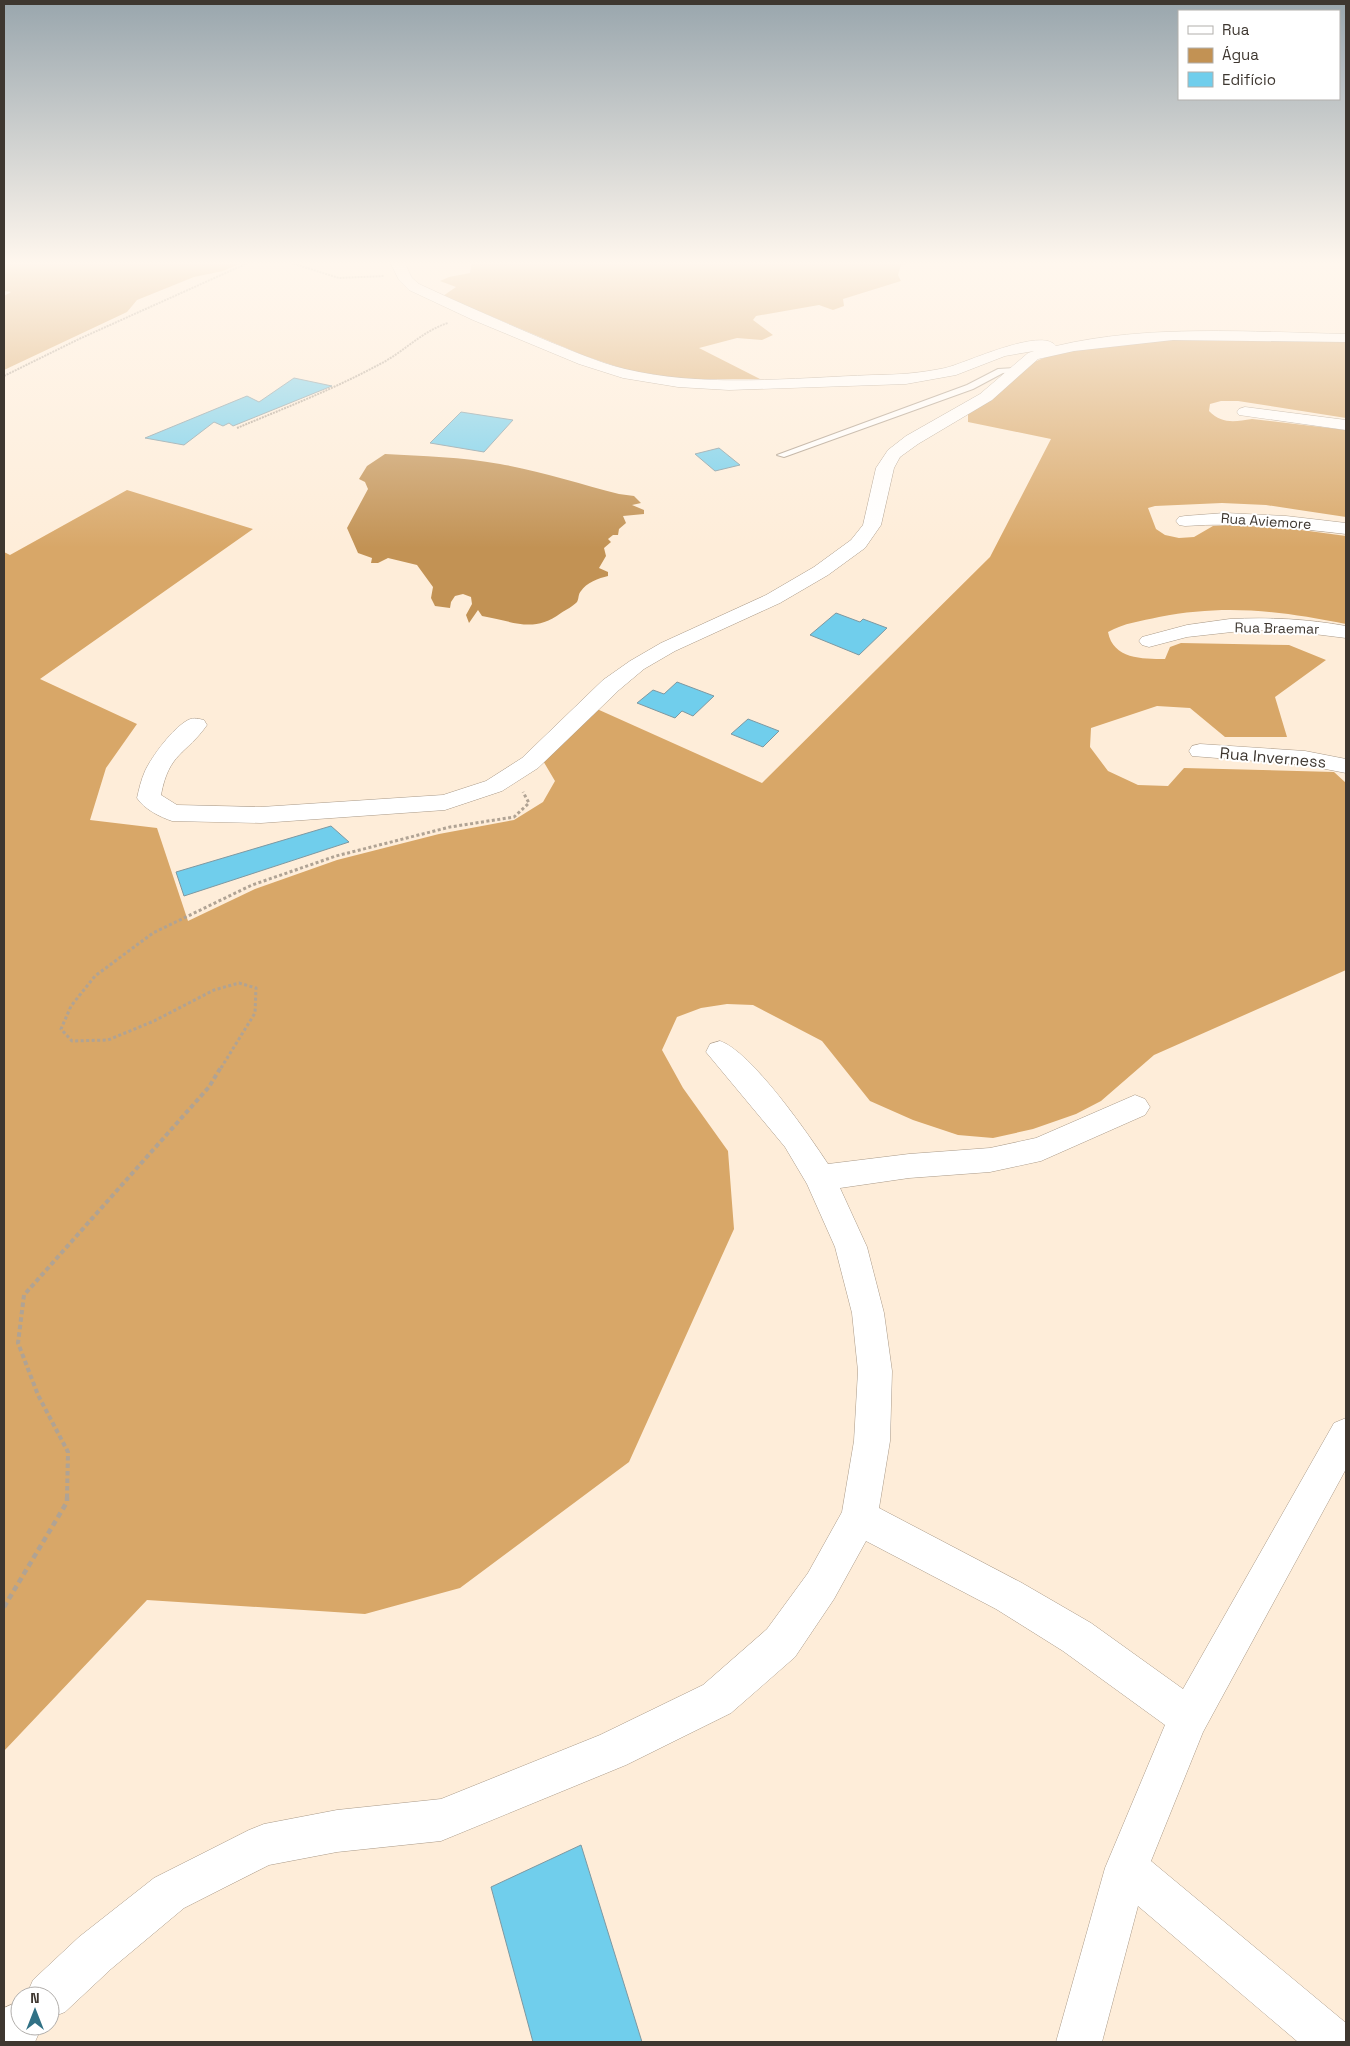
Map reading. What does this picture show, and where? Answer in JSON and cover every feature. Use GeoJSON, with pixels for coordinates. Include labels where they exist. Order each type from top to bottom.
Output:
{"type":"FeatureCollection","features":[{"type":"Feature","properties":{"kind":"street"},"geometry":{"type":"LineString","coordinates":[[576,357],[623,373],[678,382],[729,385],[930,377],[985,357]]}},
{"type":"Feature","properties":{"kind":"street"},"geometry":{"type":"LineString","coordinates":[[196,725],[165,755],[153,775],[150,798],[172,812],[261,815],[445,802],[494,786],[530,763],[612,685],[637,665],[668,646],[773,599],[822,571],[858,544],[872,525],[885,468],[894,454],[912,440],[986,397],[1031,357]]}},
{"type":"Feature","properties":{"kind":"street"},"geometry":{"type":"LineString","coordinates":[[1245,412],[1346,425]]}},
{"type":"Feature","properties":{"kind":"street","name":"Rua Aviemore"},"geometry":{"type":"LineString","coordinates":[[1185,521],[1222,517],[1290,521],[1346,529]]}},
{"type":"Feature","properties":{"kind":"street","name":"Rua Braemar"},"geometry":{"type":"LineString","coordinates":[[1148,641],[1194,630],[1251,625],[1329,629],[1346,632]]}},
{"type":"Feature","properties":{"kind":"street","name":"Rua Inverness"},"geometry":{"type":"LineString","coordinates":[[1200,751],[1305,758],[1346,766]]}},
{"type":"Feature","properties":{"kind":"street"},"geometry":{"type":"LineString","coordinates":[[60,1986],[95,1953],[169,1893],[264,1845],[337,1831],[441,1820],[612,1751],[717,1699],[781,1643],[821,1586],[859,1517],[872,1442],[876,1371],[868,1313],[851,1248],[820,1178],[795,1138],[758,1092],[720,1052]]}},
{"type":"Feature","properties":{"kind":"street"},"geometry":{"type":"LineString","coordinates":[[820,1178],[909,1166],[990,1160],[1041,1149],[1135,1107]]}},
{"type":"Feature","properties":{"kind":"street"},"geometry":{"type":"LineString","coordinates":[[1079,2042],[1126,1868],[1189,1718],[1346,1435]]}},
{"type":"Feature","properties":{"kind":"street"},"geometry":{"type":"LineString","coordinates":[[859,1517],[1009,1596],[1077,1637],[1189,1718]]}},
{"type":"Feature","properties":{"kind":"street"},"geometry":{"type":"LineString","coordinates":[[1126,1868],[1333,2042]]}},
{"type":"Feature","properties":{"kind":"lane"},"geometry":{"type":"LineString","coordinates":[[781,455],[970,387],[1001,370],[1016,370]]}},
{"type":"Feature","properties":{"kind":"path"},"geometry":{"type":"LineString","coordinates":[[4,376],[42,357]]}},
{"type":"Feature","properties":{"kind":"path"},"geometry":{"type":"LineString","coordinates":[[237,428],[358,376],[393,357]]}},
{"type":"Feature","properties":{"kind":"path"},"geometry":{"type":"LineString","coordinates":[[4,1607],[67,1502],[68,1452],[38,1395],[18,1343],[24,1295],[209,1087],[255,1013],[256,988],[240,983],[214,990],[108,1040],[72,1041],[61,1029],[71,1006],[96,976],[153,933],[252,885],[336,856],[450,827],[514,817],[529,803],[513,773]]}},
{"type":"Feature","properties":{"kind":"shaded area"},"geometry":{"type":"Polygon","coordinates":[[[4,357],[31,357],[4,370],[4,357]]]}},
{"type":"Feature","properties":{"kind":"shaded area"},"geometry":{"type":"Polygon","coordinates":[[[589,357],[718,357],[760,379],[680,379],[627,370],[589,357]]]}},
{"type":"Feature","properties":{"kind":"shaded area"},"geometry":{"type":"Polygon","coordinates":[[[1045,357],[1346,357],[1346,418],[1238,401],[1221,401],[1210,404],[1209,411],[1219,418],[1229,421],[1252,419],[1346,430],[1346,517],[1266,505],[1222,503],[1155,506],[1148,508],[1156,529],[1165,535],[1179,538],[1194,537],[1213,526],[1232,525],[1294,529],[1346,536],[1346,624],[1275,613],[1230,610],[1184,613],[1159,617],[1120,626],[1108,632],[1116,648],[1138,658],[1165,659],[1170,647],[1181,643],[1289,645],[1326,660],[1275,697],[1287,737],[1225,737],[1190,708],[1157,706],[1091,728],[1090,747],[1108,771],[1138,785],[1168,786],[1184,768],[1334,772],[1346,783],[1346,970],[1154,1055],[1101,1101],[1076,1114],[1033,1129],[993,1138],[958,1135],[913,1120],[870,1101],[822,1041],[753,1005],[727,1004],[701,1008],[677,1017],[662,1050],[683,1088],[728,1151],[734,1229],[629,1462],[460,1588],[365,1614],[147,1600],[4,1751],[4,552],[10,555],[127,490],[253,529],[40,679],[137,724],[106,768],[90,820],[157,828],[188,921],[255,889],[337,860],[439,834],[514,820],[543,802],[555,781],[542,759],[597,709],[762,783],[990,557],[1051,439],[968,422],[968,410],[1029,364],[1045,357]]]}},
{"type":"Feature","properties":{"kind":"water"},"geometry":{"type":"Polygon","coordinates":[[[385,454],[471,460],[530,470],[619,494],[634,496],[641,503],[632,505],[644,510],[644,514],[623,516],[626,523],[619,529],[618,535],[613,535],[608,539],[611,542],[604,548],[606,556],[599,568],[608,572],[608,576],[589,583],[580,592],[577,602],[551,619],[532,624],[513,623],[482,616],[478,610],[469,623],[466,615],[472,604],[471,597],[463,594],[455,596],[450,608],[435,606],[431,598],[433,587],[417,565],[388,558],[378,563],[371,563],[372,558],[358,553],[347,528],[368,489],[365,482],[359,479],[367,466],[385,454]]]}},
{"type":"Feature","properties":{"kind":"building"},"geometry":{"type":"Polygon","coordinates":[[[294,378],[332,386],[233,426],[229,423],[223,426],[214,422],[184,445],[145,438],[247,396],[259,402],[294,378]]]}},
{"type":"Feature","properties":{"kind":"building"},"geometry":{"type":"Polygon","coordinates":[[[461,412],[513,420],[484,452],[430,443],[461,412]]]}},
{"type":"Feature","properties":{"kind":"building"},"geometry":{"type":"Polygon","coordinates":[[[719,448],[740,465],[715,471],[695,454],[719,448]]]}},
{"type":"Feature","properties":{"kind":"building"},"geometry":{"type":"Polygon","coordinates":[[[836,613],[860,622],[863,619],[887,628],[859,655],[810,635],[836,613]]]}},
{"type":"Feature","properties":{"kind":"building"},"geometry":{"type":"Polygon","coordinates":[[[677,682],[714,696],[693,716],[682,711],[675,718],[637,703],[653,690],[664,694],[677,682]]]}},
{"type":"Feature","properties":{"kind":"building"},"geometry":{"type":"Polygon","coordinates":[[[748,719],[779,731],[763,747],[731,734],[748,719]]]}},
{"type":"Feature","properties":{"kind":"building"},"geometry":{"type":"Polygon","coordinates":[[[331,826],[349,842],[184,896],[176,872],[331,826]]]}},
{"type":"Feature","properties":{"kind":"building"},"geometry":{"type":"Polygon","coordinates":[[[581,1845],[642,2042],[533,2042],[491,1887],[581,1845]]]}}]}
